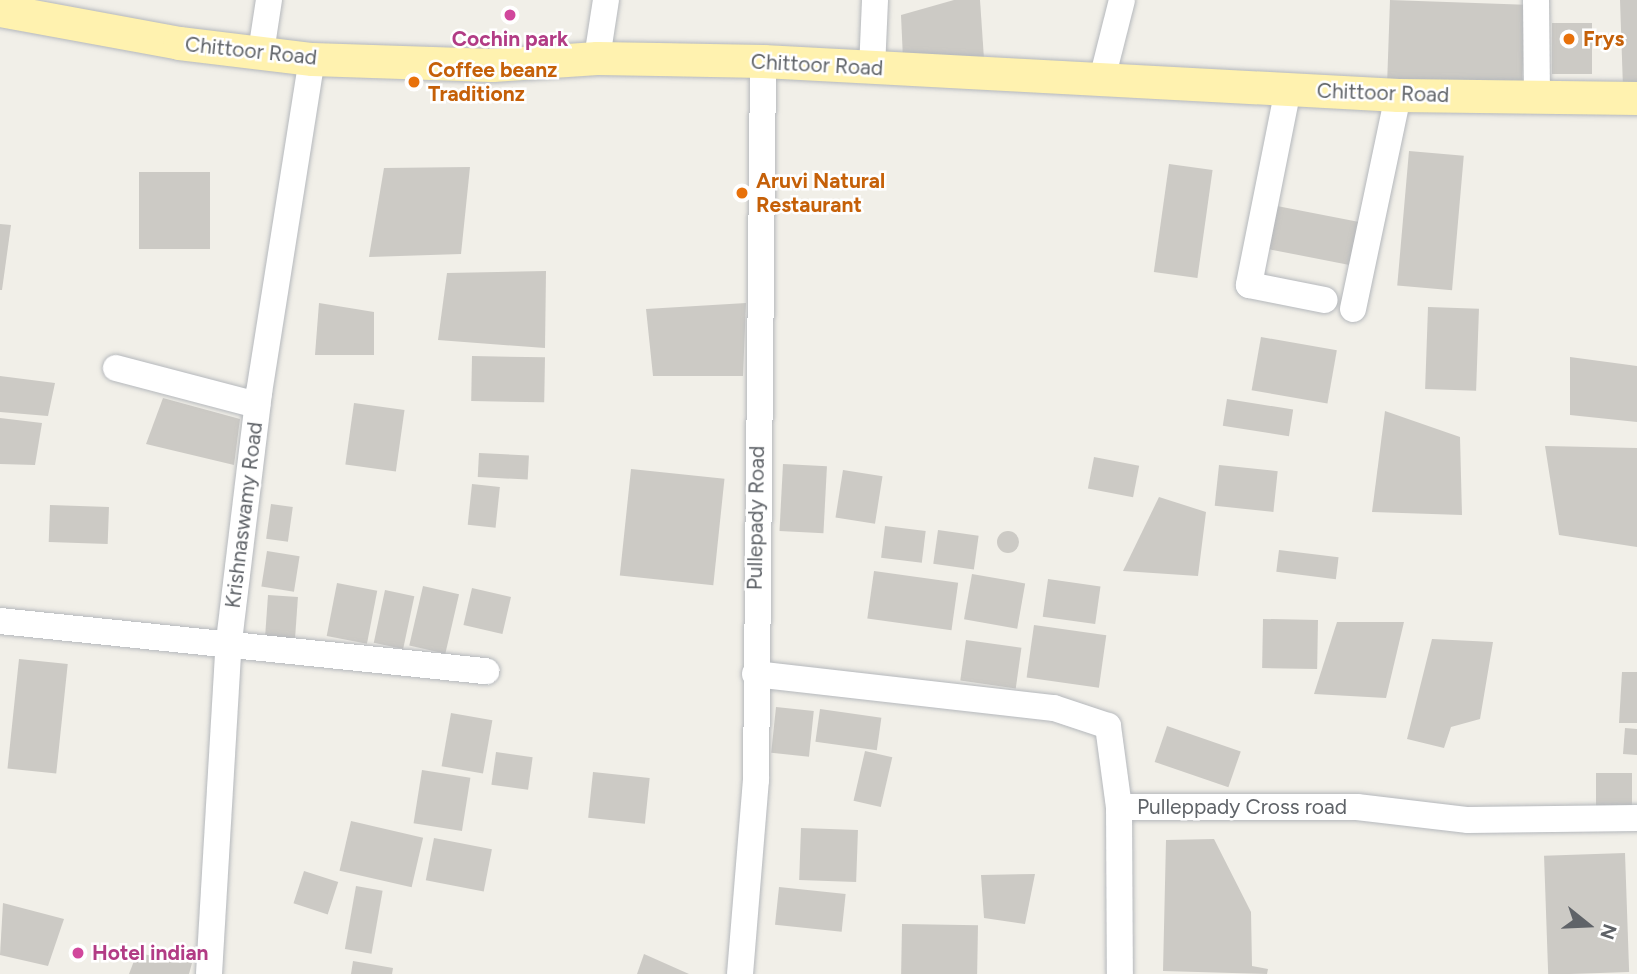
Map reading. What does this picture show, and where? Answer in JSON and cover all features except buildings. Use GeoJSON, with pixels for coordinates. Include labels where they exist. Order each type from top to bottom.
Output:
{"type":"FeatureCollection","features":[{"type":"Feature","properties":{"kind":"main road","name":"Chittoor Road"},"geometry":{"type":"LineString","coordinates":[[0,10],[179,43],[312,59],[492,65],[597,58],[763,61],[872,69],[1398,94],[1637,98]]}},
{"type":"Feature","properties":{"kind":"street"},"geometry":{"type":"LineString","coordinates":[[261,51],[269,0]]}},
{"type":"Feature","properties":{"kind":"street"},"geometry":{"type":"LineString","coordinates":[[597,58],[606,0]]}},
{"type":"Feature","properties":{"kind":"street"},"geometry":{"type":"LineString","coordinates":[[872,69],[875,0]]}},
{"type":"Feature","properties":{"kind":"street"},"geometry":{"type":"LineString","coordinates":[[1102,79],[1122,0]]}},
{"type":"Feature","properties":{"kind":"street"},"geometry":{"type":"LineString","coordinates":[[1536,0],[1537,96]]}},
{"type":"Feature","properties":{"kind":"street","name":"Krishnaswamy Road"},"geometry":{"type":"LineString","coordinates":[[209,974],[229,641],[257,405],[312,59]]}},
{"type":"Feature","properties":{"kind":"street","name":"Pullepady Road"},"geometry":{"type":"LineString","coordinates":[[740,974],[756,780],[763,61]]}},
{"type":"Feature","properties":{"kind":"street"},"geometry":{"type":"LineString","coordinates":[[1288,89],[1249,285],[1325,300]]}},
{"type":"Feature","properties":{"kind":"street"},"geometry":{"type":"LineString","coordinates":[[1353,309],[1398,94]]}},
{"type":"Feature","properties":{"kind":"street"},"geometry":{"type":"LineString","coordinates":[[116,368],[257,405]]}},
{"type":"Feature","properties":{"kind":"street"},"geometry":{"type":"LineString","coordinates":[[0,621],[229,641],[486,671]]}},
{"type":"Feature","properties":{"kind":"street","name":"Pulleppady Cross road"},"geometry":{"type":"LineString","coordinates":[[755,674],[1054,708],[1108,726],[1119,807],[1357,807],[1468,820],[1637,818]]}},
{"type":"Feature","properties":{"kind":"street"},"geometry":{"type":"LineString","coordinates":[[1119,807],[1120,974]]}},
{"type":"Feature","properties":{"kind":"place","name":"Cochin park"},"geometry":{"type":"Point","coordinates":[510,15]}},
{"type":"Feature","properties":{"kind":"place","name":"Frys"},"geometry":{"type":"Point","coordinates":[1569,39]}},
{"type":"Feature","properties":{"kind":"place","name":"Coffee beanz Traditionz"},"geometry":{"type":"Point","coordinates":[414,82]}},
{"type":"Feature","properties":{"kind":"place","name":"Aruvi Natural Restaurant"},"geometry":{"type":"Point","coordinates":[742,193]}},
{"type":"Feature","properties":{"kind":"place","name":"Hotel indian"},"geometry":{"type":"Point","coordinates":[78,953]}}]}
